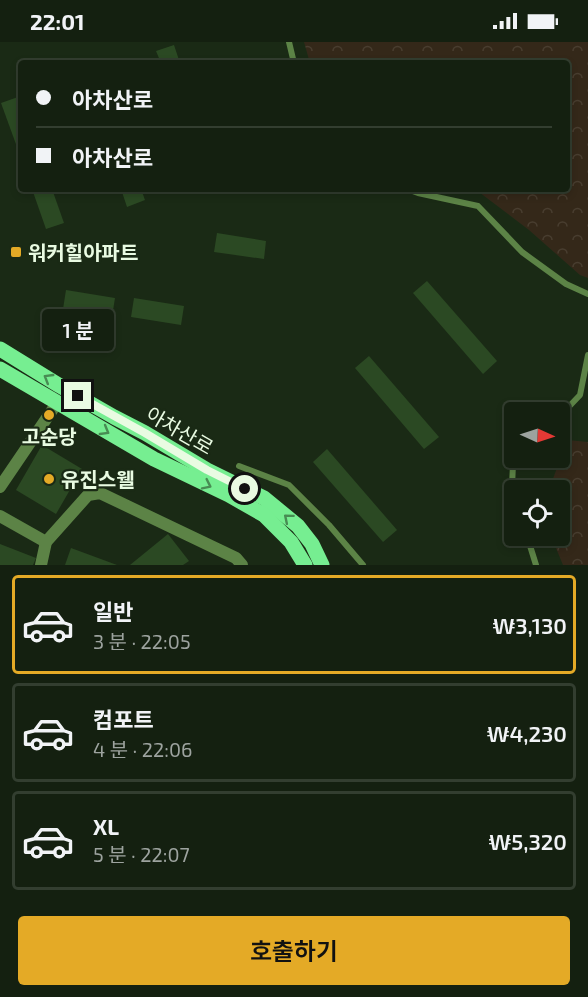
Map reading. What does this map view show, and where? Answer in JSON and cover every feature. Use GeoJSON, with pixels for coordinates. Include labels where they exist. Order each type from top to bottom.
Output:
{"type":"FeatureCollection","features":[{"type":"Feature","properties":{"kind":"main road","name":"아차산로"},"geometry":{"type":"LineString","coordinates":[[0,349],[207,470],[264,498],[298,526],[312,544],[322,565]]}},
{"type":"Feature","properties":{"kind":"main road","name":"아차산로"},"geometry":{"type":"LineString","coordinates":[[0,369],[154,459],[229,495],[264,515],[291,542],[305,565]]}},
{"type":"Feature","properties":{"kind":"street"},"geometry":{"type":"LineString","coordinates":[[0,487],[57,403]]}},
{"type":"Feature","properties":{"kind":"street"},"geometry":{"type":"LineString","coordinates":[[41,565],[46,542],[88,495],[100,493],[236,563]]}},
{"type":"Feature","properties":{"kind":"street"},"geometry":{"type":"LineString","coordinates":[[0,516],[46,542]]}},
{"type":"Feature","properties":{"kind":"lane"},"geometry":{"type":"LineString","coordinates":[[289,42],[293,60]]}},
{"type":"Feature","properties":{"kind":"lane"},"geometry":{"type":"LineString","coordinates":[[415,192],[478,206],[522,252],[566,284],[588,294]]}},
{"type":"Feature","properties":{"kind":"lane"},"geometry":{"type":"LineString","coordinates":[[570,406],[580,395],[588,355]]}},
{"type":"Feature","properties":{"kind":"lane"},"geometry":{"type":"LineString","coordinates":[[239,466],[289,485],[329,525],[363,565]]}},
{"type":"Feature","properties":{"kind":"lane"},"geometry":{"type":"LineString","coordinates":[[530,546],[536,565]]}},
{"type":"Feature","properties":{"kind":"green space"},"geometry":{"type":"Polygon","coordinates":[[[304,42],[588,42],[588,278],[580,275],[529,230],[479,192],[570,192],[570,60],[309,60],[304,42]]]}},
{"type":"Feature","properties":{"kind":"green space"},"geometry":{"type":"Polygon","coordinates":[[[570,440],[588,442],[588,565],[563,565],[555,546],[570,546],[570,480],[553,480],[557,468],[570,468],[570,440]]]}},
{"type":"Feature","properties":{"kind":"building"},"geometry":{"type":"Polygon","coordinates":[[[174,45],[179,60],[160,60],[156,51],[174,45]]]}},
{"type":"Feature","properties":{"kind":"building"},"geometry":{"type":"Polygon","coordinates":[[[18,97],[18,150],[1,103],[18,97]]]}},
{"type":"Feature","properties":{"kind":"building"},"geometry":{"type":"Polygon","coordinates":[[[33,192],[53,192],[64,223],[46,229],[33,192]]]}},
{"type":"Feature","properties":{"kind":"building"},"geometry":{"type":"Polygon","coordinates":[[[122,192],[142,192],[145,200],[127,207],[122,192]]]}},
{"type":"Feature","properties":{"kind":"building"},"geometry":{"type":"Polygon","coordinates":[[[217,233],[266,241],[264,259],[214,252],[217,233]]]}},
{"type":"Feature","properties":{"kind":"building"},"geometry":{"type":"Polygon","coordinates":[[[427,281],[497,361],[483,374],[413,293],[427,281]]]}},
{"type":"Feature","properties":{"kind":"building"},"geometry":{"type":"Polygon","coordinates":[[[66,290],[115,298],[112,317],[63,309],[66,290]]]}},
{"type":"Feature","properties":{"kind":"building"},"geometry":{"type":"Polygon","coordinates":[[[134,298],[184,306],[181,325],[131,317],[134,298]]]}},
{"type":"Feature","properties":{"kind":"building"},"geometry":{"type":"Polygon","coordinates":[[[369,356],[439,437],[424,449],[355,368],[369,356]]]}},
{"type":"Feature","properties":{"kind":"building","name":"유진스웰"},"geometry":{"type":"Polygon","coordinates":[[[42,445],[82,469],[56,514],[16,490],[42,445]]]}},
{"type":"Feature","properties":{"kind":"building"},"geometry":{"type":"Polygon","coordinates":[[[327,449],[397,530],[383,542],[313,462],[327,449]]]}},
{"type":"Feature","properties":{"kind":"building"},"geometry":{"type":"Polygon","coordinates":[[[168,534],[189,561],[183,565],[130,565],[168,534]]]}},
{"type":"Feature","properties":{"kind":"building"},"geometry":{"type":"Polygon","coordinates":[[[0,544],[36,558],[33,565],[0,565],[0,544]]]}},
{"type":"Feature","properties":{"kind":"building"},"geometry":{"type":"Polygon","coordinates":[[[71,548],[117,565],[65,565],[71,548]]]}},
{"type":"Feature","properties":{"kind":"place","name":"워커힐아파트"},"geometry":{"type":"Point","coordinates":[16,252]}},
{"type":"Feature","properties":{"kind":"place","name":"고순당"},"geometry":{"type":"Point","coordinates":[49,415]}},
{"type":"Feature","properties":{"kind":"place","name":"유진스웰"},"geometry":{"type":"Point","coordinates":[49,479]}},
{"type":"Feature","properties":{"kind":"route"},"geometry":{"type":"LineString","coordinates":[[78,396],[207,470],[245,489]]}}]}
